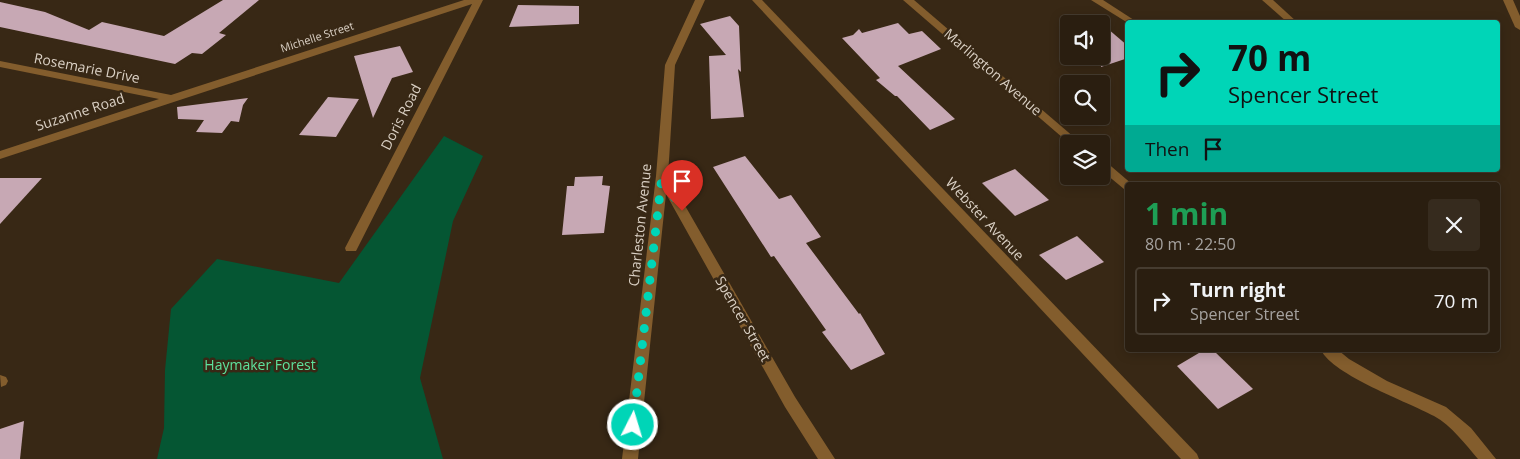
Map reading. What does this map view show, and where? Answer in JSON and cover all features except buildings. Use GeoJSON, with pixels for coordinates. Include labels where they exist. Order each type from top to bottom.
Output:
{"type":"FeatureCollection","features":[{"type":"Feature","properties":{"kind":"street","name":"Michelle Street"},"geometry":{"type":"LineString","coordinates":[[169,98],[473,0]]}},
{"type":"Feature","properties":{"kind":"street","name":"Doris Road"},"geometry":{"type":"LineString","coordinates":[[351,248],[478,0]]}},
{"type":"Feature","properties":{"kind":"street","name":"Charleston Avenue"},"geometry":{"type":"LineString","coordinates":[[630,459],[636,390],[662,176],[670,65],[700,0]]}},
{"type":"Feature","properties":{"kind":"street","name":"Webster Avenue"},"geometry":{"type":"LineString","coordinates":[[757,0],[1191,459]]}},
{"type":"Feature","properties":{"kind":"street","name":"Marlington Avenue"},"geometry":{"type":"LineString","coordinates":[[908,0],[1066,135]]}},
{"type":"Feature","properties":{"kind":"street"},"geometry":{"type":"LineString","coordinates":[[1096,0],[1129,20]]}},
{"type":"Feature","properties":{"kind":"street"},"geometry":{"type":"LineString","coordinates":[[1266,0],[1290,20]]}},
{"type":"Feature","properties":{"kind":"street"},"geometry":{"type":"LineString","coordinates":[[1508,0],[1520,26]]}},
{"type":"Feature","properties":{"kind":"street","name":"Rosemarie Drive"},"geometry":{"type":"LineString","coordinates":[[0,64],[169,98]]}},
{"type":"Feature","properties":{"kind":"street","name":"Suzanne Road"},"geometry":{"type":"LineString","coordinates":[[0,155],[169,98]]}},
{"type":"Feature","properties":{"kind":"street"},"geometry":{"type":"LineString","coordinates":[[1110,171],[1125,184]]}},
{"type":"Feature","properties":{"kind":"street","name":"Spencer Street"},"geometry":{"type":"LineString","coordinates":[[662,176],[790,402],[828,459]]}},
{"type":"Feature","properties":{"kind":"street"},"geometry":{"type":"LineString","coordinates":[[1330,352],[1344,363],[1382,385],[1442,412],[1466,433],[1488,459]]}},
{"type":"Feature","properties":{"kind":"green space","name":"Haymaker Forest"},"geometry":{"type":"Polygon","coordinates":[[[444,136],[483,156],[453,221],[420,378],[443,459],[157,459],[164,428],[165,370],[171,309],[217,259],[339,283],[444,136]]]}},
{"type":"Feature","properties":{"kind":"route"},"geometry":{"type":"LineString","coordinates":[[633,425],[662,176],[682,211]]}}]}
